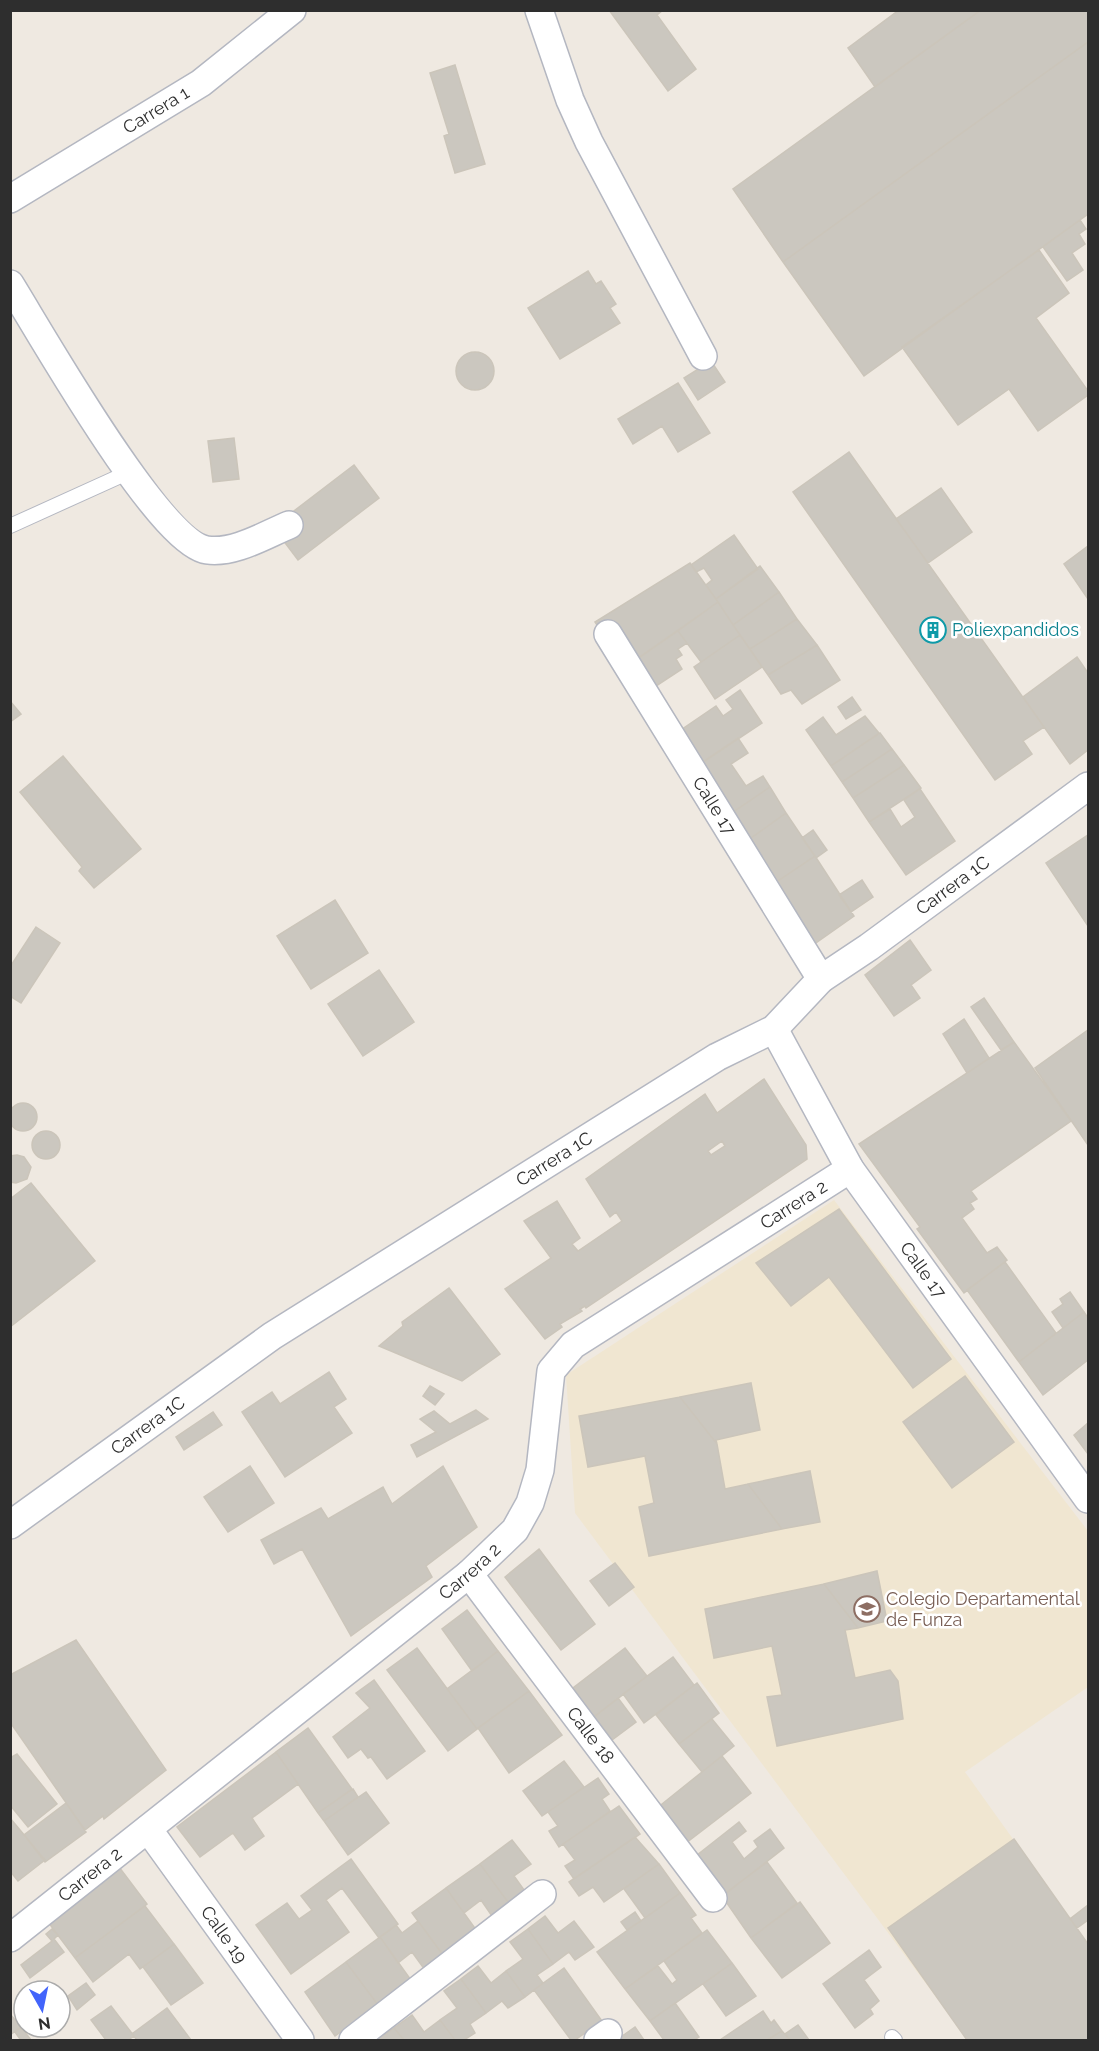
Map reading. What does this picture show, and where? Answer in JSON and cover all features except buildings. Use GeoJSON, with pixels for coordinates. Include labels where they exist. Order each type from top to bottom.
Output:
{"type":"FeatureCollection","features":[{"type":"Feature","properties":{"kind":"street","name":"Carrera 1"},"geometry":{"type":"LineString","coordinates":[[10,199],[201,83],[292,10]]}},
{"type":"Feature","properties":{"kind":"street"},"geometry":{"type":"LineString","coordinates":[[539,10],[570,100],[589,142],[703,356]]}},
{"type":"Feature","properties":{"kind":"street"},"geometry":{"type":"LineString","coordinates":[[10,284],[128,473],[190,543],[206,550],[226,550],[289,525]]}},
{"type":"Feature","properties":{"kind":"street","name":"Calle 17"},"geometry":{"type":"LineString","coordinates":[[608,634],[821,979]]}},
{"type":"Feature","properties":{"kind":"street","name":"Carrera 1C"},"geometry":{"type":"LineString","coordinates":[[10,1525],[272,1336],[717,1057],[774,1029],[821,979],[869,947],[1089,786]]}},
{"type":"Feature","properties":{"kind":"street","name":"Calle 17"},"geometry":{"type":"LineString","coordinates":[[774,1029],[850,1169],[1089,1499]]}},
{"type":"Feature","properties":{"kind":"street","name":"Carrera 2"},"geometry":{"type":"LineString","coordinates":[[11,1936],[469,1574],[515,1530],[530,1503],[540,1470],[552,1371],[573,1345],[850,1169]]}},
{"type":"Feature","properties":{"kind":"street","name":"Calle 18"},"geometry":{"type":"LineString","coordinates":[[469,1574],[714,1898]]}},
{"type":"Feature","properties":{"kind":"street","name":"Calle 19"},"geometry":{"type":"LineString","coordinates":[[148,1829],[300,2040]]}},
{"type":"Feature","properties":{"kind":"street"},"geometry":{"type":"LineString","coordinates":[[353,2040],[542,1894]]}},
{"type":"Feature","properties":{"kind":"lane"},"geometry":{"type":"LineString","coordinates":[[10,526],[128,473]]}},
{"type":"Feature","properties":{"kind":"shaded area","name":"Colegio Departamental de Funza"},"geometry":{"type":"Polygon","coordinates":[[[834,1200],[1088,1531],[1088,1687],[965,1772],[1088,1944],[1088,2040],[968,2040],[575,1513],[566,1375],[834,1200]]]}},
{"type":"Feature","properties":{"kind":"place","name":"Poliexpandidos"},"geometry":{"type":"Point","coordinates":[933,630]}},
{"type":"Feature","properties":{"kind":"place","name":"Colegio Departamental de Funza"},"geometry":{"type":"Point","coordinates":[867,1609]}}]}
